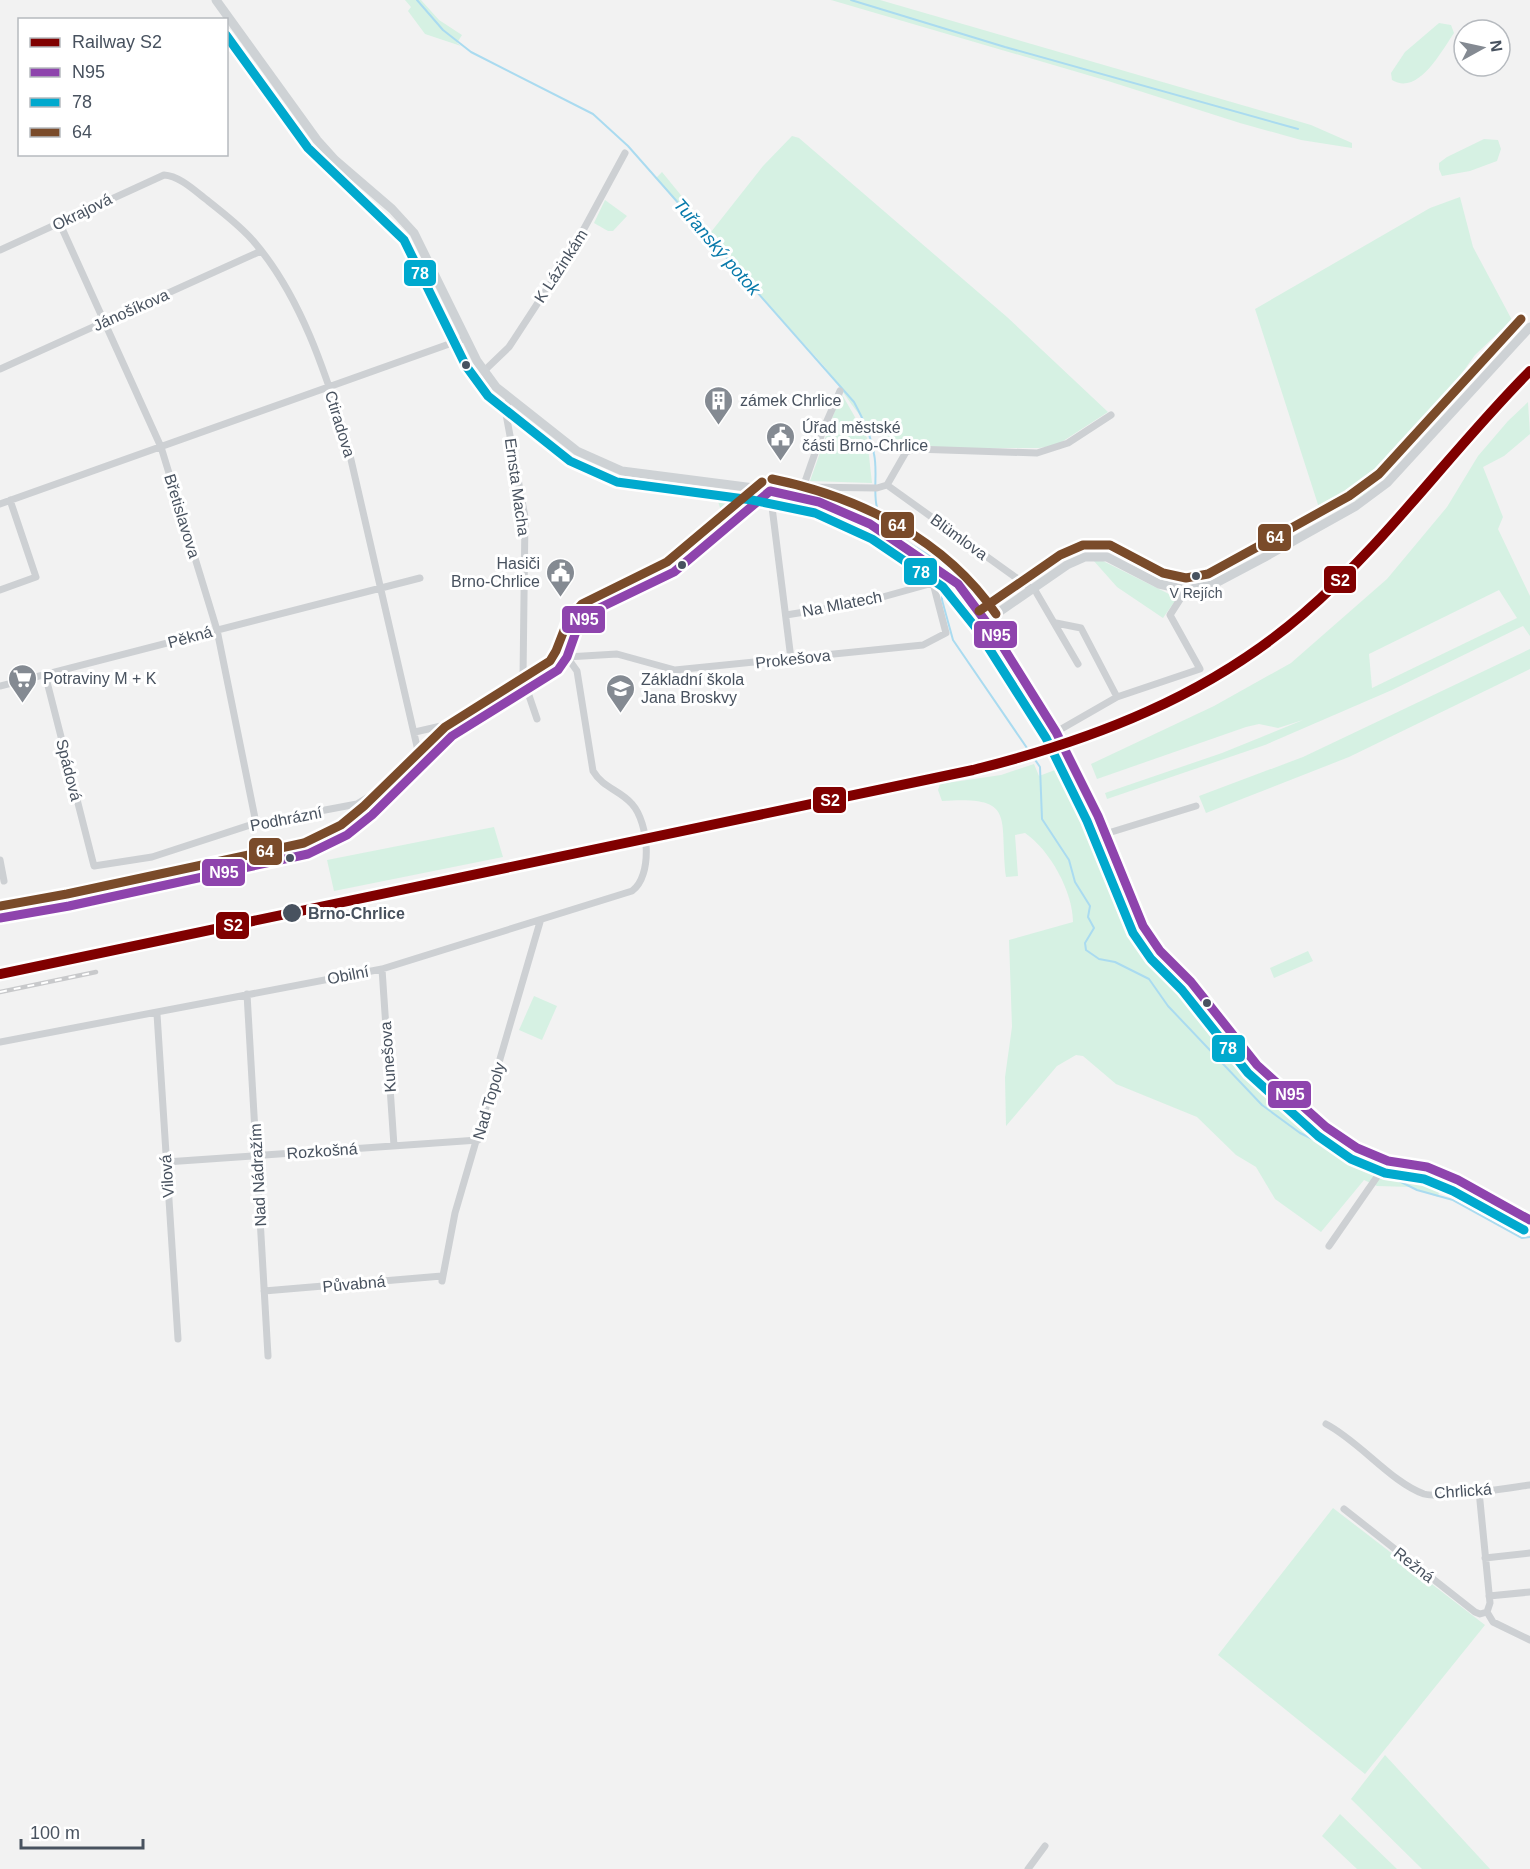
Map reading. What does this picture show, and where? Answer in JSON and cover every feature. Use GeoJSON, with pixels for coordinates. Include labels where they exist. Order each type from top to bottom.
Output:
{"type":"FeatureCollection","features":[{"type":"Feature","properties":{"kind":"street"},"geometry":{"type":"LineString","coordinates":[[216,0],[317,140],[335,160],[392,209],[414,233],[484,371],[509,397],[578,451],[608,466],[650,476],[770,490],[801,491],[875,487],[887,485],[906,452],[915,449],[1037,453],[1068,442],[1111,415]]}},
{"type":"Feature","properties":{"kind":"street","name":"K Lázinkám"},"geometry":{"type":"LineString","coordinates":[[484,371],[509,347],[573,249],[626,153]]}},
{"type":"Feature","properties":{"kind":"street","name":"Okrajová"},"geometry":{"type":"LineString","coordinates":[[0,250],[164,175]]}},
{"type":"Feature","properties":{"kind":"street","name":"Ctiradova"},"geometry":{"type":"LineString","coordinates":[[164,175],[175,177],[235,222],[261,251],[291,297],[330,388],[346,438],[415,732]]}},
{"type":"Feature","properties":{"kind":"street","name":"Břetislavova"},"geometry":{"type":"LineString","coordinates":[[60,224],[160,447],[217,630],[256,823]]}},
{"type":"Feature","properties":{"kind":"street","name":"Jánošíkova"},"geometry":{"type":"LineString","coordinates":[[0,369],[261,251]]}},
{"type":"Feature","properties":{"kind":"street"},"geometry":{"type":"LineString","coordinates":[[986,621],[1071,562],[1098,556],[1111,559],[1166,586],[1186,590],[1206,587],[1228,577],[1356,506],[1387,483],[1530,327]]}},
{"type":"Feature","properties":{"kind":"street"},"geometry":{"type":"LineString","coordinates":[[0,504],[466,338]]}},
{"type":"Feature","properties":{"kind":"street"},"geometry":{"type":"LineString","coordinates":[[801,491],[840,391]]}},
{"type":"Feature","properties":{"kind":"street","name":"Ernsta Macha"},"geometry":{"type":"LineString","coordinates":[[509,397],[506,409],[525,517],[523,668],[537,718]]}},
{"type":"Feature","properties":{"kind":"street","name":"Blümlova"},"geometry":{"type":"LineString","coordinates":[[887,485],[1038,593],[1078,664]]}},
{"type":"Feature","properties":{"kind":"street"},"geometry":{"type":"LineString","coordinates":[[0,918],[80,904],[308,855],[324,848],[347,835],[372,815],[446,742],[472,723],[558,670],[567,657],[578,626],[589,613],[674,572],[770,490]]}},
{"type":"Feature","properties":{"kind":"street","name":"Na Mlatech"},"geometry":{"type":"LineString","coordinates":[[770,490],[792,659]]}},
{"type":"Feature","properties":{"kind":"street"},"geometry":{"type":"LineString","coordinates":[[801,491],[870,524],[935,566],[958,584],[986,621],[1056,732],[1106,834],[1138,915],[1154,943],[1191,982],[1257,1065],[1326,1127],[1357,1148],[1388,1161],[1427,1167],[1490,1197],[1530,1220]]}},
{"type":"Feature","properties":{"kind":"street"},"geometry":{"type":"LineString","coordinates":[[0,590],[36,578],[10,501]]}},
{"type":"Feature","properties":{"kind":"street"},"geometry":{"type":"LineString","coordinates":[[933,583],[935,566]]}},
{"type":"Feature","properties":{"kind":"street","name":"Pěkná"},"geometry":{"type":"LineString","coordinates":[[0,686],[420,578]]}},
{"type":"Feature","properties":{"kind":"street","name":"Na Mlatech"},"geometry":{"type":"LineString","coordinates":[[786,615],[861,603],[933,583]]}},
{"type":"Feature","properties":{"kind":"street","name":"Prokešova"},"geometry":{"type":"LineString","coordinates":[[567,657],[617,654],[675,670],[923,645],[946,633],[933,583]]}},
{"type":"Feature","properties":{"kind":"street"},"geometry":{"type":"LineString","coordinates":[[1056,732],[1117,697],[1200,669],[1170,615],[1186,590]]}},
{"type":"Feature","properties":{"kind":"street"},"geometry":{"type":"LineString","coordinates":[[1056,623],[1081,628],[1117,697]]}},
{"type":"Feature","properties":{"kind":"street","name":"Obilní"},"geometry":{"type":"LineString","coordinates":[[0,1042],[157,1014],[247,994],[382,969],[615,899],[636,888],[646,870],[644,840],[635,808],[601,782],[593,771],[577,671],[567,657]]}},
{"type":"Feature","properties":{"kind":"street","name":"Spádová"},"geometry":{"type":"LineString","coordinates":[[45,674],[94,866]]}},
{"type":"Feature","properties":{"kind":"street"},"geometry":{"type":"LineString","coordinates":[[415,732],[463,721],[472,723]]}},
{"type":"Feature","properties":{"kind":"street","name":"Podhrázní"},"geometry":{"type":"LineString","coordinates":[[94,866],[152,857],[256,823],[357,804],[380,790],[417,757],[415,732]]}},
{"type":"Feature","properties":{"kind":"street"},"geometry":{"type":"LineString","coordinates":[[1106,834],[1196,806]]}},
{"type":"Feature","properties":{"kind":"street"},"geometry":{"type":"LineString","coordinates":[[0,860],[4,880]]}},
{"type":"Feature","properties":{"kind":"street","name":"Nad Topoly"},"geometry":{"type":"LineString","coordinates":[[442,1279],[455,1213],[540,922]]}},
{"type":"Feature","properties":{"kind":"street","name":"Kunešova"},"geometry":{"type":"LineString","coordinates":[[382,969],[394,1146]]}},
{"type":"Feature","properties":{"kind":"street","name":"Nad Nádražím"},"geometry":{"type":"LineString","coordinates":[[247,994],[268,1356]]}},
{"type":"Feature","properties":{"kind":"street","name":"Vilová"},"geometry":{"type":"LineString","coordinates":[[157,1014],[178,1339]]}},
{"type":"Feature","properties":{"kind":"street","name":"Rozkošná"},"geometry":{"type":"LineString","coordinates":[[166,1162],[478,1140]]}},
{"type":"Feature","properties":{"kind":"street"},"geometry":{"type":"LineString","coordinates":[[1329,1246],[1388,1161]]}},
{"type":"Feature","properties":{"kind":"street","name":"Půvabná"},"geometry":{"type":"LineString","coordinates":[[264,1291],[442,1279]]}},
{"type":"Feature","properties":{"kind":"street","name":"Chrlická"},"geometry":{"type":"LineString","coordinates":[[1326,1424],[1344,1433],[1409,1486],[1426,1494],[1530,1485]]}},
{"type":"Feature","properties":{"kind":"street"},"geometry":{"type":"LineString","coordinates":[[1479,1491],[1490,1608],[1487,1612]]}},
{"type":"Feature","properties":{"kind":"street","name":"Režná"},"geometry":{"type":"LineString","coordinates":[[1344,1509],[1475,1612],[1480,1614],[1487,1612],[1493,1622],[1530,1640]]}},
{"type":"Feature","properties":{"kind":"street"},"geometry":{"type":"LineString","coordinates":[[1485,1558],[1530,1553]]}},
{"type":"Feature","properties":{"kind":"street"},"geometry":{"type":"LineString","coordinates":[[1489,1596],[1530,1592]]}},
{"type":"Feature","properties":{"kind":"street"},"geometry":{"type":"LineString","coordinates":[[1028,1869],[1045,1846]]}},
{"type":"Feature","properties":{"kind":"green space"},"geometry":{"type":"Polygon","coordinates":[[[405,0],[421,0],[439,20],[462,35],[457,43],[461,46],[425,34],[408,11],[411,7],[405,0]]]}},
{"type":"Feature","properties":{"kind":"green space"},"geometry":{"type":"Polygon","coordinates":[[[831,0],[880,0],[1311,125],[1352,143],[1352,148],[1301,140],[1240,123],[1108,81],[831,0]]]}},
{"type":"Feature","properties":{"kind":"green space"},"geometry":{"type":"Polygon","coordinates":[[[1439,23],[1451,25],[1452,36],[1428,70],[1411,82],[1402,83],[1392,80],[1391,73],[1405,52],[1439,23]]]}},
{"type":"Feature","properties":{"kind":"green space"},"geometry":{"type":"Polygon","coordinates":[[[792,136],[799,138],[1007,317],[1108,412],[1057,445],[1039,448],[940,447],[901,442],[876,432],[860,415],[830,373],[656,178],[662,172],[711,232],[763,166],[792,136]]]}},
{"type":"Feature","properties":{"kind":"green space"},"geometry":{"type":"Polygon","coordinates":[[[1484,139],[1498,140],[1501,149],[1497,161],[1470,171],[1442,176],[1439,163],[1484,139]]]}},
{"type":"Feature","properties":{"kind":"green space"},"geometry":{"type":"Polygon","coordinates":[[[1460,197],[1473,247],[1512,320],[1475,355],[1434,412],[1372,488],[1358,499],[1322,517],[1255,309],[1430,208],[1460,197]]]}},
{"type":"Feature","properties":{"kind":"green space"},"geometry":{"type":"Polygon","coordinates":[[[605,200],[627,216],[613,231],[608,231],[594,223],[605,200]]]}},
{"type":"Feature","properties":{"kind":"green space"},"geometry":{"type":"Polygon","coordinates":[[[840,391],[867,438],[872,483],[810,481],[840,391]]]}},
{"type":"Feature","properties":{"kind":"green space"},"geometry":{"type":"Polygon","coordinates":[[[1528,402],[1530,434],[1504,456],[1483,467],[1503,517],[1498,529],[1530,596],[1530,636],[1523,626],[1392,690],[1265,745],[1107,799],[1105,793],[1222,753],[1303,720],[1278,728],[1259,724],[1246,727],[1097,779],[1091,764],[1214,706],[1291,663],[1387,579],[1447,507],[1478,456],[1528,402]],[[1499,590],[1369,654],[1372,688],[1517,618],[1499,590]]]}},
{"type":"Feature","properties":{"kind":"green space"},"geometry":{"type":"Polygon","coordinates":[[[723,492],[742,495],[743,500],[728,514],[721,511],[717,498],[723,492]]]}},
{"type":"Feature","properties":{"kind":"green space"},"geometry":{"type":"Polygon","coordinates":[[[1099,559],[1177,598],[1163,618],[1117,587],[1093,560],[1099,559]]]}},
{"type":"Feature","properties":{"kind":"green space"},"geometry":{"type":"Polygon","coordinates":[[[1530,649],[1530,669],[1349,757],[1206,813],[1199,796],[1303,757],[1530,649]]]}},
{"type":"Feature","properties":{"kind":"green space"},"geometry":{"type":"Polygon","coordinates":[[[1034,764],[1039,776],[1063,767],[1093,829],[1109,877],[1144,946],[1182,987],[1249,1073],[1322,1136],[1368,1160],[1436,1178],[1456,1186],[1488,1205],[1476,1211],[1440,1188],[1438,1197],[1411,1187],[1377,1186],[1364,1180],[1321,1232],[1275,1199],[1256,1167],[1236,1155],[1197,1117],[1116,1084],[1083,1056],[1076,1055],[1057,1066],[1006,1126],[1005,1077],[1012,1027],[1009,940],[1073,922],[1072,910],[1058,873],[1034,840],[1025,833],[1015,835],[1018,876],[1006,877],[999,814],[993,807],[983,802],[942,801],[938,790],[940,784],[1001,775],[1034,764]]]}},
{"type":"Feature","properties":{"kind":"green space"},"geometry":{"type":"Polygon","coordinates":[[[494,827],[503,857],[334,891],[327,860],[494,827]]]}},
{"type":"Feature","properties":{"kind":"green space"},"geometry":{"type":"Polygon","coordinates":[[[1308,951],[1313,961],[1274,978],[1270,968],[1308,951]]]}},
{"type":"Feature","properties":{"kind":"green space"},"geometry":{"type":"Polygon","coordinates":[[[534,996],[557,1006],[542,1040],[519,1030],[534,996]]]}},
{"type":"Feature","properties":{"kind":"green space"},"geometry":{"type":"Polygon","coordinates":[[[1333,1508],[1485,1625],[1365,1774],[1218,1655],[1333,1508]]]}},
{"type":"Feature","properties":{"kind":"green space"},"geometry":{"type":"Polygon","coordinates":[[[1385,1755],[1490,1869],[1422,1869],[1351,1799],[1385,1755]]]}},
{"type":"Feature","properties":{"kind":"green space"},"geometry":{"type":"Polygon","coordinates":[[[1340,1814],[1397,1869],[1357,1869],[1322,1836],[1340,1814]]]}},
{"type":"Feature","properties":{"kind":"waterway","name":"Tuřanský potok"},"geometry":{"type":"LineString","coordinates":[[417,0],[443,30],[471,52],[593,114],[628,146],[854,402],[873,447],[879,515],[894,533],[933,558]]}},
{"type":"Feature","properties":{"kind":"waterway"},"geometry":{"type":"LineString","coordinates":[[851,0],[1005,47],[1298,129]]}},
{"type":"Feature","properties":{"kind":"waterway","name":"Tuřanský potok"},"geometry":{"type":"LineString","coordinates":[[942,579],[942,600],[953,640],[1040,767],[1042,819],[1069,860],[1075,882],[1090,906],[1088,917],[1094,928],[1085,943],[1086,950],[1099,959],[1115,962],[1149,979],[1168,1006],[1262,1105],[1300,1133],[1378,1171]]}},
{"type":"Feature","properties":{"kind":"waterway","name":"Tuřanský potok"},"geometry":{"type":"LineString","coordinates":[[1383,1173],[1417,1190],[1453,1200],[1522,1238],[1530,1237]]}},
{"type":"Feature","properties":{"kind":"railway"},"geometry":{"type":"LineString","coordinates":[[0,992],[96,972]]}},
{"type":"Feature","properties":{"kind":"rail line","name":"S2"},"geometry":{"type":"LineString","coordinates":[[0,974],[973,770],[1018,758],[1105,729],[1147,712],[1228,669],[1303,614],[1363,557],[1530,371]]}},
{"type":"Feature","properties":{"kind":"transit line","name":"78"},"geometry":{"type":"LineString","coordinates":[[228,38],[308,148],[404,240],[466,366],[488,396],[570,461],[617,482],[752,500],[815,513],[872,539],[943,587],[976,628],[1046,738],[1087,821],[1133,933],[1151,959],[1182,990],[1248,1073],[1318,1136],[1351,1159],[1385,1173],[1424,1179],[1453,1191],[1524,1230]]}},
{"type":"Feature","properties":{"kind":"transit line","name":"64"},"geometry":{"type":"LineString","coordinates":[[979,611],[1060,555],[1083,545],[1110,545],[1163,573],[1186,578],[1208,574],[1349,496],[1379,474],[1521,319]]}},
{"type":"Feature","properties":{"kind":"transit line","name":"64"},"geometry":{"type":"LineString","coordinates":[[772,479],[837,497],[897,525],[926,543],[952,564],[975,587],[996,614]]}},
{"type":"Feature","properties":{"kind":"transit line","name":"64"},"geometry":{"type":"LineString","coordinates":[[0,906],[67,894],[304,843],[341,825],[364,806],[445,727],[550,661],[568,620],[582,604],[667,562],[762,482]]}},
{"type":"Feature","properties":{"kind":"transit line","name":"N95"},"geometry":{"type":"LineString","coordinates":[[770,491],[819,502],[870,524],[958,584],[995,634],[1056,732],[1098,816],[1143,926],[1160,951],[1191,982],[1257,1065],[1326,1127],[1357,1148],[1388,1161],[1427,1167],[1458,1180],[1530,1220]]}},
{"type":"Feature","properties":{"kind":"transit line","name":"N95"},"geometry":{"type":"LineString","coordinates":[[0,918],[69,906],[308,854],[347,835],[372,815],[452,736],[558,670],[567,657],[578,626],[589,613],[674,572],[770,491]]}},
{"type":"Feature","properties":{"kind":"place","name":"zámek Chrlice"},"geometry":{"type":"Point","coordinates":[719,426]}},
{"type":"Feature","properties":{"kind":"place","name":"Úřad městské části Brno-Chrlice"},"geometry":{"type":"Point","coordinates":[781,462]}},
{"type":"Feature","properties":{"kind":"place","name":"V Rejích"},"geometry":{"type":"Point","coordinates":[1196,576]}},
{"type":"Feature","properties":{"kind":"place","name":"Hasiči Brno-Chrlice"},"geometry":{"type":"Point","coordinates":[561,598]}},
{"type":"Feature","properties":{"kind":"place","name":"Potraviny M + K"},"geometry":{"type":"Point","coordinates":[22,704]}},
{"type":"Feature","properties":{"kind":"place","name":"Základní škola Jana Broskvy"},"geometry":{"type":"Point","coordinates":[620,714]}},
{"type":"Feature","properties":{"kind":"place","name":"Brno-Chrlice"},"geometry":{"type":"Point","coordinates":[292,913]}}]}
